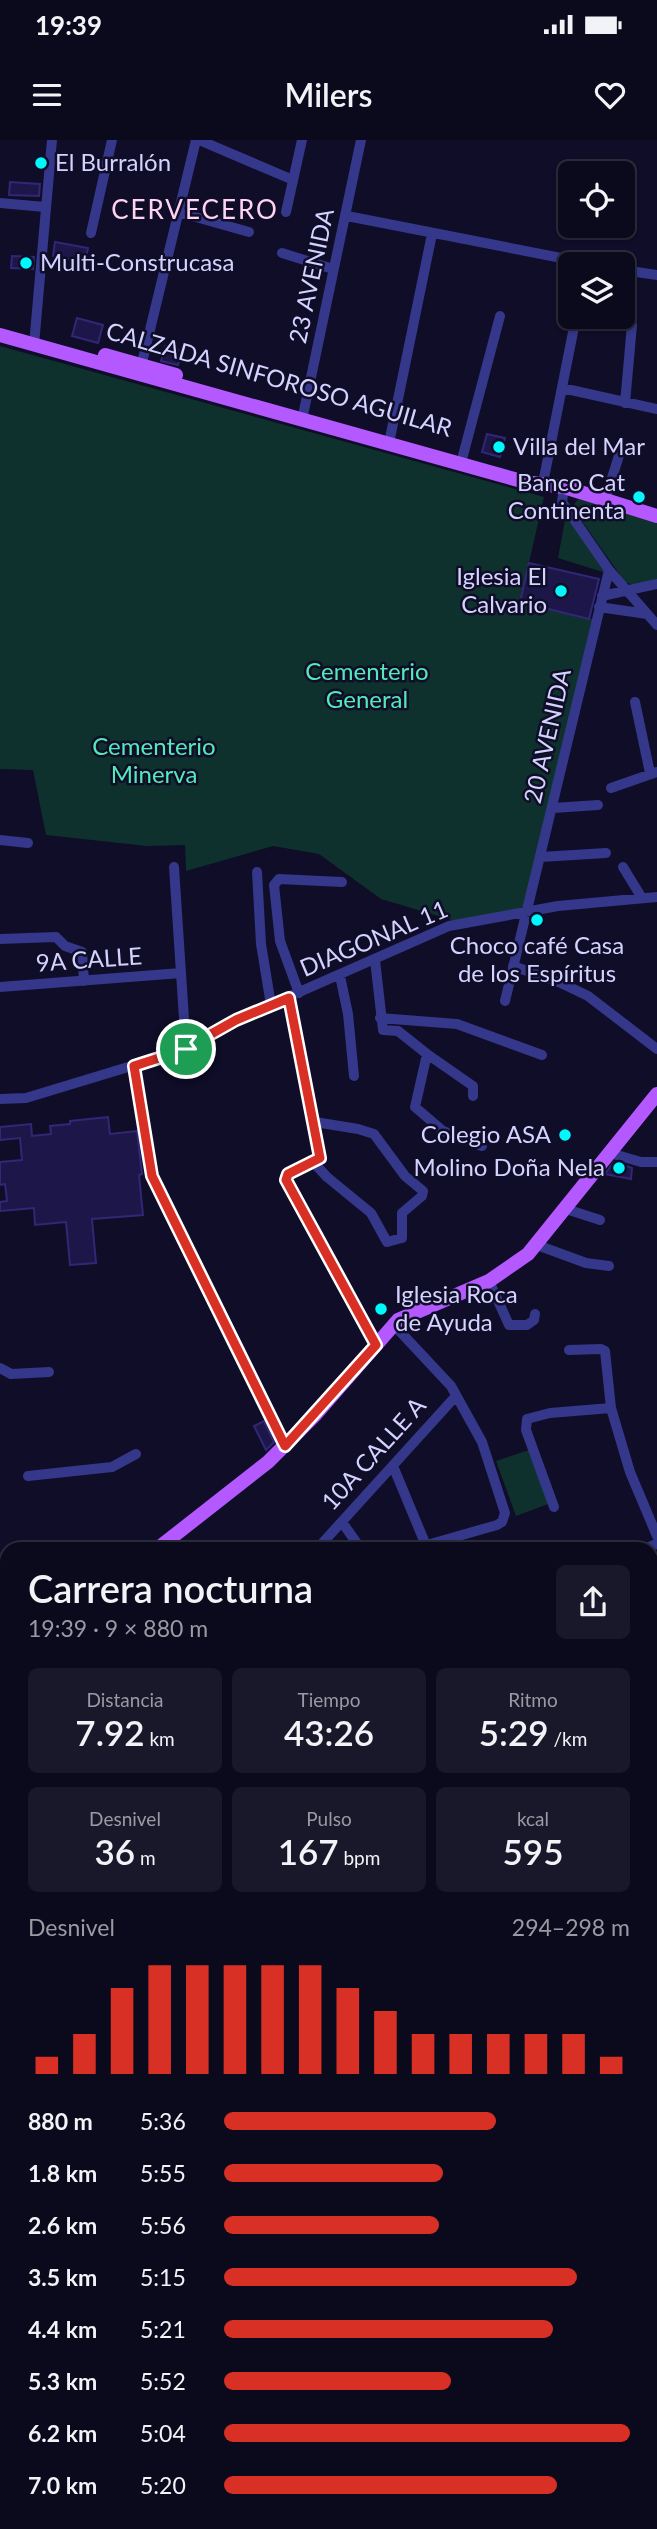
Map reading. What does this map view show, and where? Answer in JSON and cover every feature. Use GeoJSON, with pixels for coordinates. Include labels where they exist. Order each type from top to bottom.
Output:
{"type":"FeatureCollection","features":[{"type":"Feature","properties":{"kind":"main road","name":"CALZADA SINFOROSO AGUILAR"},"geometry":{"type":"LineString","coordinates":[[0,326],[35,341]]}},
{"type":"Feature","properties":{"kind":"main road","name":"CALZADA SINFOROSO AGUILAR"},"geometry":{"type":"LineString","coordinates":[[0,335],[35,341],[140,369],[462,459],[525,482],[564,487],[657,516]]}},
{"type":"Feature","properties":{"kind":"main road"},"geometry":{"type":"LineString","coordinates":[[166,1542],[235,1490],[285,1446],[393,1325],[420,1309],[489,1281],[516,1265],[537,1245],[657,1094]]}},
{"type":"Feature","properties":{"kind":"street"},"geometry":{"type":"LineString","coordinates":[[35,341],[52,140]]}},
{"type":"Feature","properties":{"kind":"street"},"geometry":{"type":"LineString","coordinates":[[91,233],[112,140]]}},
{"type":"Feature","properties":{"kind":"street"},"geometry":{"type":"LineString","coordinates":[[140,369],[197,140],[293,180]]}},
{"type":"Feature","properties":{"kind":"street"},"geometry":{"type":"LineString","coordinates":[[286,212],[302,140]]}},
{"type":"Feature","properties":{"kind":"street","name":"23 AVENIDA"},"geometry":{"type":"LineString","coordinates":[[303,416],[361,140]]}},
{"type":"Feature","properties":{"kind":"street"},"geometry":{"type":"LineString","coordinates":[[0,203],[46,207]]}},
{"type":"Feature","properties":{"kind":"street"},"geometry":{"type":"LineString","coordinates":[[178,212],[249,232]]}},
{"type":"Feature","properties":{"kind":"street"},"geometry":{"type":"LineString","coordinates":[[347,216],[558,258]]}},
{"type":"Feature","properties":{"kind":"street"},"geometry":{"type":"LineString","coordinates":[[390,439],[432,234]]}},
{"type":"Feature","properties":{"kind":"street"},"geometry":{"type":"LineString","coordinates":[[282,254],[333,269]]}},
{"type":"Feature","properties":{"kind":"street"},"geometry":{"type":"LineString","coordinates":[[635,272],[657,275]]}},
{"type":"Feature","properties":{"kind":"street"},"geometry":{"type":"LineString","coordinates":[[462,459],[500,316]]}},
{"type":"Feature","properties":{"kind":"street"},"geometry":{"type":"LineString","coordinates":[[543,483],[574,329]]}},
{"type":"Feature","properties":{"kind":"street"},"geometry":{"type":"LineString","coordinates":[[625,403],[632,329]]}},
{"type":"Feature","properties":{"kind":"street"},"geometry":{"type":"LineString","coordinates":[[562,388],[657,410]]}},
{"type":"Feature","properties":{"kind":"street"},"geometry":{"type":"LineString","coordinates":[[605,500],[622,446]]}},
{"type":"Feature","properties":{"kind":"street"},"geometry":{"type":"LineString","coordinates":[[564,487],[562,502],[609,570],[657,625]]}},
{"type":"Feature","properties":{"kind":"street","name":"20 AVENIDA"},"geometry":{"type":"LineString","coordinates":[[505,1001],[609,570]]}},
{"type":"Feature","properties":{"kind":"street"},"geometry":{"type":"LineString","coordinates":[[600,602],[627,591],[657,584]]}},
{"type":"Feature","properties":{"kind":"street"},"geometry":{"type":"LineString","coordinates":[[600,602],[647,614]]}},
{"type":"Feature","properties":{"kind":"street"},"geometry":{"type":"LineString","coordinates":[[611,788],[653,772],[635,702]]}},
{"type":"Feature","properties":{"kind":"street"},"geometry":{"type":"LineString","coordinates":[[553,807],[598,805]]}},
{"type":"Feature","properties":{"kind":"street"},"geometry":{"type":"LineString","coordinates":[[0,840],[28,843]]}},
{"type":"Feature","properties":{"kind":"street"},"geometry":{"type":"LineString","coordinates":[[541,857],[606,853]]}},
{"type":"Feature","properties":{"kind":"street"},"geometry":{"type":"LineString","coordinates":[[174,867],[186,1049]]}},
{"type":"Feature","properties":{"kind":"street"},"geometry":{"type":"LineString","coordinates":[[623,867],[642,898]]}},
{"type":"Feature","properties":{"kind":"street"},"geometry":{"type":"LineString","coordinates":[[257,872],[261,944],[271,1005]]}},
{"type":"Feature","properties":{"kind":"street"},"geometry":{"type":"LineString","coordinates":[[342,882],[279,879],[274,885],[280,941],[294,995],[320,1158],[286,1176],[300,1210],[376,1345]]}},
{"type":"Feature","properties":{"kind":"street","name":"DIAGONAL 11"},"geometry":{"type":"LineString","coordinates":[[0,1099],[26,1098],[186,1049],[236,1020],[449,926],[525,912],[657,897]]}},
{"type":"Feature","properties":{"kind":"street"},"geometry":{"type":"LineString","coordinates":[[0,939],[56,937],[65,946],[82,952],[85,981]]}},
{"type":"Feature","properties":{"kind":"street"},"geometry":{"type":"LineString","coordinates":[[375,960],[382,1024]]}},
{"type":"Feature","properties":{"kind":"street"},"geometry":{"type":"LineString","coordinates":[[513,966],[588,996],[657,1049]]}},
{"type":"Feature","properties":{"kind":"street","name":"9A CALLE"},"geometry":{"type":"LineString","coordinates":[[0,987],[181,973]]}},
{"type":"Feature","properties":{"kind":"street"},"geometry":{"type":"LineString","coordinates":[[340,976],[350,1024],[354,1076]]}},
{"type":"Feature","properties":{"kind":"street"},"geometry":{"type":"LineString","coordinates":[[382,1024],[398,1031],[426,1054],[474,1086],[473,1096]]}},
{"type":"Feature","properties":{"kind":"street"},"geometry":{"type":"LineString","coordinates":[[382,1024],[457,1024],[541,1055]]}},
{"type":"Feature","properties":{"kind":"street"},"geometry":{"type":"LineString","coordinates":[[426,1054],[415,1107],[443,1131],[482,1146]]}},
{"type":"Feature","properties":{"kind":"street"},"geometry":{"type":"LineString","coordinates":[[134,1066],[152,1176],[285,1446]]}},
{"type":"Feature","properties":{"kind":"street"},"geometry":{"type":"LineString","coordinates":[[314,1122],[374,1134],[405,1175],[423,1191],[423,1195],[402,1213],[402,1238],[387,1242],[371,1213],[314,1163]]}},
{"type":"Feature","properties":{"kind":"street"},"geometry":{"type":"LineString","coordinates":[[610,1153],[641,1162],[657,1161]]}},
{"type":"Feature","properties":{"kind":"street"},"geometry":{"type":"LineString","coordinates":[[566,1209],[600,1220]]}},
{"type":"Feature","properties":{"kind":"street"},"geometry":{"type":"LineString","coordinates":[[537,1245],[586,1262],[609,1266]]}},
{"type":"Feature","properties":{"kind":"street"},"geometry":{"type":"LineString","coordinates":[[489,1281],[509,1325],[514,1327],[532,1324],[535,1314]]}},
{"type":"Feature","properties":{"kind":"street","name":"10A CALLE A"},"geometry":{"type":"LineString","coordinates":[[323,1542],[455,1397],[448,1382],[393,1325]]}},
{"type":"Feature","properties":{"kind":"street"},"geometry":{"type":"LineString","coordinates":[[569,1350],[604,1351],[611,1408],[630,1472],[657,1536]]}},
{"type":"Feature","properties":{"kind":"street"},"geometry":{"type":"LineString","coordinates":[[0,1368],[11,1374],[49,1372]]}},
{"type":"Feature","properties":{"kind":"street"},"geometry":{"type":"LineString","coordinates":[[436,1542],[497,1525],[504,1518],[497,1482],[482,1442],[455,1397]]}},
{"type":"Feature","properties":{"kind":"street"},"geometry":{"type":"LineString","coordinates":[[554,1507],[526,1430],[527,1419],[550,1413],[611,1408]]}},
{"type":"Feature","properties":{"kind":"street"},"geometry":{"type":"LineString","coordinates":[[28,1476],[113,1467],[136,1454]]}},
{"type":"Feature","properties":{"kind":"street"},"geometry":{"type":"LineString","coordinates":[[393,1466],[416,1542]]}},
{"type":"Feature","properties":{"kind":"street"},"geometry":{"type":"LineString","coordinates":[[342,1522],[356,1542]]}},
{"type":"Feature","properties":{"kind":"green space","name":"Cementerio General"},"geometry":{"type":"Polygon","coordinates":[[[0,346],[544,497],[520,602],[593,619],[526,907],[455,921],[381,899],[319,854],[273,846],[186,871],[185,845],[147,846],[46,835],[33,770],[0,769],[0,346]]]}},
{"type":"Feature","properties":{"kind":"green space"},"geometry":{"type":"Polygon","coordinates":[[[578,499],[657,522],[657,582],[637,586],[625,582],[572,507],[578,499]]]}},
{"type":"Feature","properties":{"kind":"green space"},"geometry":{"type":"Polygon","coordinates":[[[567,509],[606,573],[558,558],[567,509]]]}},
{"type":"Feature","properties":{"kind":"green space"},"geometry":{"type":"Polygon","coordinates":[[[529,1450],[548,1504],[516,1516],[496,1461],[529,1450]]]}},
{"type":"Feature","properties":{"kind":"building"},"geometry":{"type":"Polygon","coordinates":[[[10,182],[40,184],[39,196],[9,195],[10,182]]]}},
{"type":"Feature","properties":{"kind":"building"},"geometry":{"type":"Polygon","coordinates":[[[55,242],[88,248],[85,262],[53,256],[55,242]]]}},
{"type":"Feature","properties":{"kind":"building","name":"Multi-Construcasa"},"geometry":{"type":"Polygon","coordinates":[[[12,256],[34,257],[33,269],[11,268],[12,256]]]}},
{"type":"Feature","properties":{"kind":"building"},"geometry":{"type":"Polygon","coordinates":[[[77,318],[103,325],[98,343],[72,336],[77,318]]]}},
{"type":"Feature","properties":{"kind":"building"},"geometry":{"type":"Polygon","coordinates":[[[165,346],[182,351],[178,365],[161,361],[165,346]]]}},
{"type":"Feature","properties":{"kind":"building"},"geometry":{"type":"Polygon","coordinates":[[[487,434],[505,438],[500,457],[482,452],[487,434]]]}},
{"type":"Feature","properties":{"kind":"building","name":"Iglesia El Calvario"},"geometry":{"type":"Polygon","coordinates":[[[529,563],[599,579],[589,619],[520,602],[529,563]]]}},
{"type":"Feature","properties":{"kind":"building"},"geometry":{"type":"Polygon","coordinates":[[[108,1117],[110,1134],[137,1131],[143,1215],[92,1219],[96,1263],[70,1265],[66,1222],[35,1225],[34,1208],[0,1211],[0,1202],[7,1201],[5,1184],[0,1185],[0,1162],[22,1160],[20,1138],[0,1140],[0,1127],[31,1124],[32,1136],[51,1134],[50,1126],[70,1124],[70,1121],[108,1117]]]}},
{"type":"Feature","properties":{"kind":"building","name":"Molino Doña Nela"},"geometry":{"type":"Polygon","coordinates":[[[614,1162],[632,1168],[631,1179],[605,1174],[614,1162]]]}},
{"type":"Feature","properties":{"kind":"building"},"geometry":{"type":"Polygon","coordinates":[[[264,1421],[274,1442],[266,1450],[254,1426],[264,1421]]]}},
{"type":"Feature","properties":{"kind":"place","name":"El Burralón"},"geometry":{"type":"Point","coordinates":[41,163]}},
{"type":"Feature","properties":{"kind":"place","name":"Multi-Construcasa"},"geometry":{"type":"Point","coordinates":[26,263]}},
{"type":"Feature","properties":{"kind":"place","name":"Villa del Mar"},"geometry":{"type":"Point","coordinates":[499,447]}},
{"type":"Feature","properties":{"kind":"place","name":"Banco Cat Continenta"},"geometry":{"type":"Point","coordinates":[639,497]}},
{"type":"Feature","properties":{"kind":"place","name":"Iglesia El Calvario"},"geometry":{"type":"Point","coordinates":[561,591]}},
{"type":"Feature","properties":{"kind":"place","name":"Choco café Casa de los Espíritus"},"geometry":{"type":"Point","coordinates":[537,920]}},
{"type":"Feature","properties":{"kind":"place","name":"Colegio ASA"},"geometry":{"type":"Point","coordinates":[565,1135]}},
{"type":"Feature","properties":{"kind":"place","name":"Molino Doña Nela"},"geometry":{"type":"Point","coordinates":[619,1168]}},
{"type":"Feature","properties":{"kind":"place","name":"Iglesia Roca de Ayuda"},"geometry":{"type":"Point","coordinates":[381,1309]}},
{"type":"Feature","properties":{"kind":"district","name":"CERVECERO"},"geometry":{"type":"Point","coordinates":[195,210]}},
{"type":"Feature","properties":{"kind":"route"},"geometry":{"type":"LineString","coordinates":[[289,998],[320,1158],[288,1174],[286,1180],[376,1345],[285,1446],[220,1318],[149,1166],[134,1066],[186,1049],[236,1020],[289,998]]}},
{"type":"Feature","properties":{"kind":"park label","name":"Cementerio Minerva"},"geometry":{"type":"Point","coordinates":[154,761]}}]}
